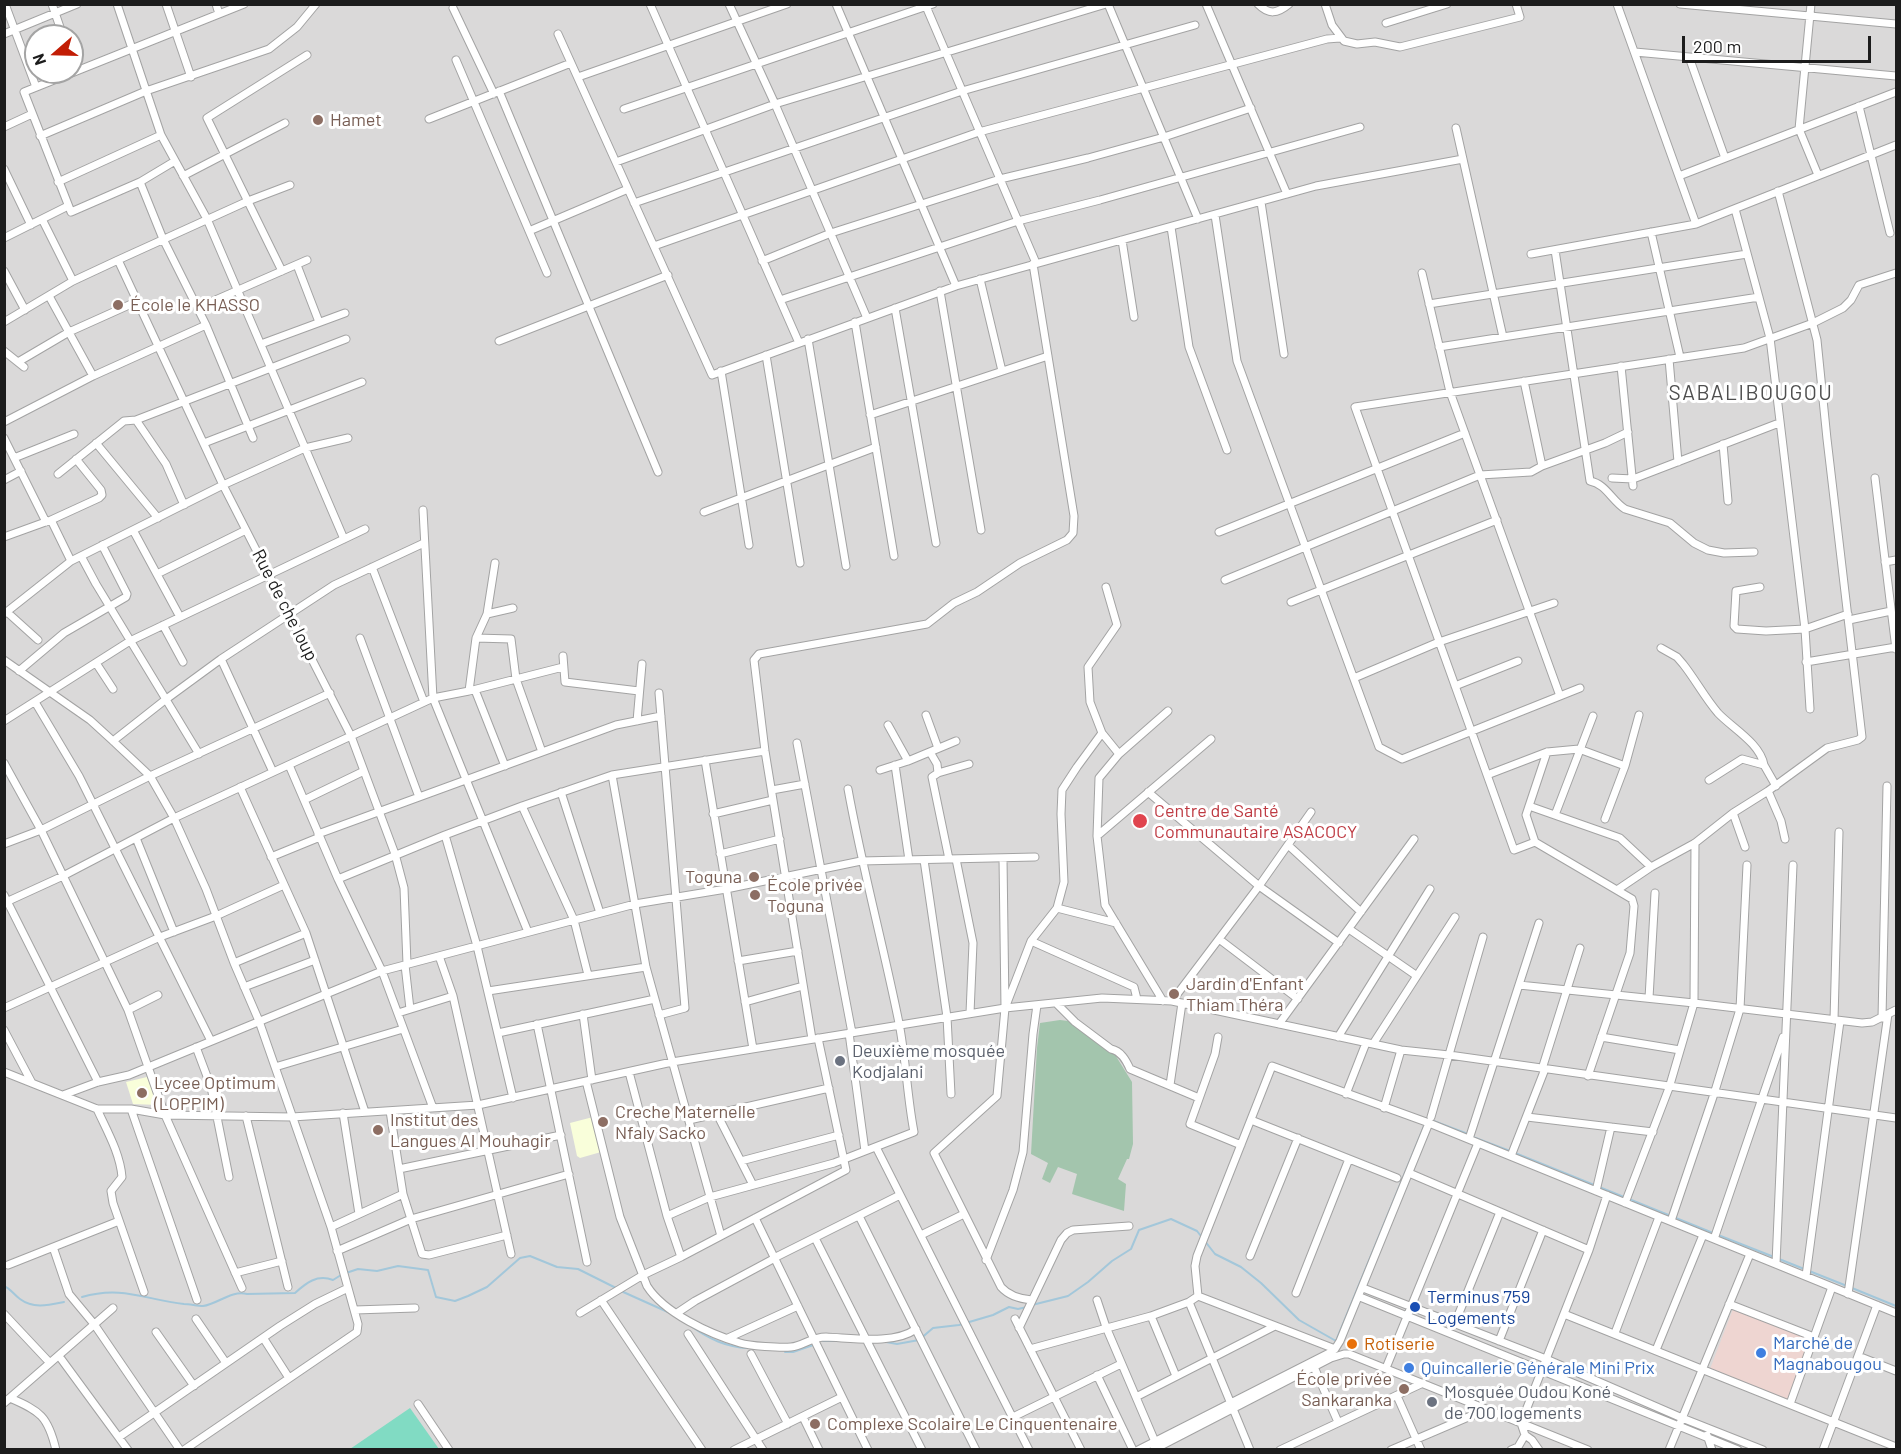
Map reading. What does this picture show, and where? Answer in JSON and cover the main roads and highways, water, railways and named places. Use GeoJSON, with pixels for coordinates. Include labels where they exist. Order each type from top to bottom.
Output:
{"type":"FeatureCollection","features":[{"type":"Feature","properties":{"kind":"waterway"},"geometry":{"type":"LineString","coordinates":[[1431,1120],[1468,1134]]}},
{"type":"Feature","properties":{"kind":"waterway"},"geometry":{"type":"LineString","coordinates":[[1032,1305],[1068,1296],[1131,1249],[1139,1230],[1171,1219],[1197,1231],[1215,1254],[1241,1267],[1299,1320],[1336,1341],[1425,1124]]}},
{"type":"Feature","properties":{"kind":"waterway"},"geometry":{"type":"LineString","coordinates":[[1473,1137],[1510,1151]]}},
{"type":"Feature","properties":{"kind":"waterway"},"geometry":{"type":"LineString","coordinates":[[1515,1153],[1713,1233]]}},
{"type":"Feature","properties":{"kind":"waterway"},"geometry":{"type":"LineString","coordinates":[[1718,1235],[1774,1257]]}},
{"type":"Feature","properties":{"kind":"waterway"},"geometry":{"type":"LineString","coordinates":[[346,1273],[358,1269],[377,1271],[398,1266],[428,1270],[436,1297],[455,1301],[487,1287],[520,1258],[530,1256],[557,1267],[578,1269],[616,1288]]}},
{"type":"Feature","properties":{"kind":"waterway"},"geometry":{"type":"LineString","coordinates":[[1779,1259],[1847,1286]]}},
{"type":"Feature","properties":{"kind":"waterway"},"geometry":{"type":"LineString","coordinates":[[82,1297],[109,1292],[203,1306],[241,1293],[295,1293],[312,1280],[322,1278],[333,1280],[341,1275]]}},
{"type":"Feature","properties":{"kind":"waterway"},"geometry":{"type":"LineString","coordinates":[[4,1286],[30,1304],[64,1302]]}},
{"type":"Feature","properties":{"kind":"waterway"},"geometry":{"type":"LineString","coordinates":[[1852,1288],[1896,1306]]}},
{"type":"Feature","properties":{"kind":"waterway"},"geometry":{"type":"LineString","coordinates":[[621,1291],[670,1313]]}},
{"type":"Feature","properties":{"kind":"waterway"},"geometry":{"type":"LineString","coordinates":[[886,1342],[897,1344],[919,1340],[933,1328],[959,1325],[993,1315],[1009,1307],[1018,1309],[1027,1307]]}},
{"type":"Feature","properties":{"kind":"waterway"},"geometry":{"type":"LineString","coordinates":[[691,1326],[718,1342],[748,1348]]}},
{"type":"Feature","properties":{"kind":"waterway"},"geometry":{"type":"LineString","coordinates":[[823,1341],[842,1341]]}},
{"type":"Feature","properties":{"kind":"waterway"},"geometry":{"type":"LineString","coordinates":[[785,1352],[793,1352],[816,1344]]}},
{"type":"Feature","properties":{"kind":"place","name":"Hamet"},"geometry":{"type":"Point","coordinates":[318,120]}},
{"type":"Feature","properties":{"kind":"place","name":"École le KHASSO"},"geometry":{"type":"Point","coordinates":[118,305]}},
{"type":"Feature","properties":{"kind":"place","name":"Centre de Santé Communautaire ASACOCY"},"geometry":{"type":"Point","coordinates":[1140,821]}},
{"type":"Feature","properties":{"kind":"place","name":"Toguna"},"geometry":{"type":"Point","coordinates":[754,877]}},
{"type":"Feature","properties":{"kind":"place","name":"École privée Toguna"},"geometry":{"type":"Point","coordinates":[755,895]}},
{"type":"Feature","properties":{"kind":"place","name":"Jardin d'Enfant Thiam Théra"},"geometry":{"type":"Point","coordinates":[1174,994]}},
{"type":"Feature","properties":{"kind":"place","name":"Deuxième mosquée Kodjalani"},"geometry":{"type":"Point","coordinates":[840,1061]}},
{"type":"Feature","properties":{"kind":"place","name":"Lycee Optimum (LOPPIM)"},"geometry":{"type":"Point","coordinates":[142,1093]}},
{"type":"Feature","properties":{"kind":"place","name":"Creche Maternelle Nfaly Sacko"},"geometry":{"type":"Point","coordinates":[603,1122]}},
{"type":"Feature","properties":{"kind":"place","name":"Institut des Langues Al Mouhagir"},"geometry":{"type":"Point","coordinates":[378,1130]}},
{"type":"Feature","properties":{"kind":"place","name":"Terminus 759 Logements"},"geometry":{"type":"Point","coordinates":[1415,1307]}},
{"type":"Feature","properties":{"kind":"place","name":"Rotiserie"},"geometry":{"type":"Point","coordinates":[1352,1344]}},
{"type":"Feature","properties":{"kind":"place","name":"Marché de Magnabougou"},"geometry":{"type":"Point","coordinates":[1761,1353]}},
{"type":"Feature","properties":{"kind":"place","name":"Quincallerie Générale Mini Prix"},"geometry":{"type":"Point","coordinates":[1409,1368]}},
{"type":"Feature","properties":{"kind":"place","name":"École privée Sankaranka"},"geometry":{"type":"Point","coordinates":[1404,1389]}},
{"type":"Feature","properties":{"kind":"place","name":"Mosquée Oudou Koné de 700 logements"},"geometry":{"type":"Point","coordinates":[1432,1402]}},
{"type":"Feature","properties":{"kind":"place","name":"Complexe Scolaire Le Cinquentenaire"},"geometry":{"type":"Point","coordinates":[815,1424]}},
{"type":"Feature","properties":{"kind":"district","name":"SABALIBOUGOU"},"geometry":{"type":"Point","coordinates":[1751,393]}}]}
